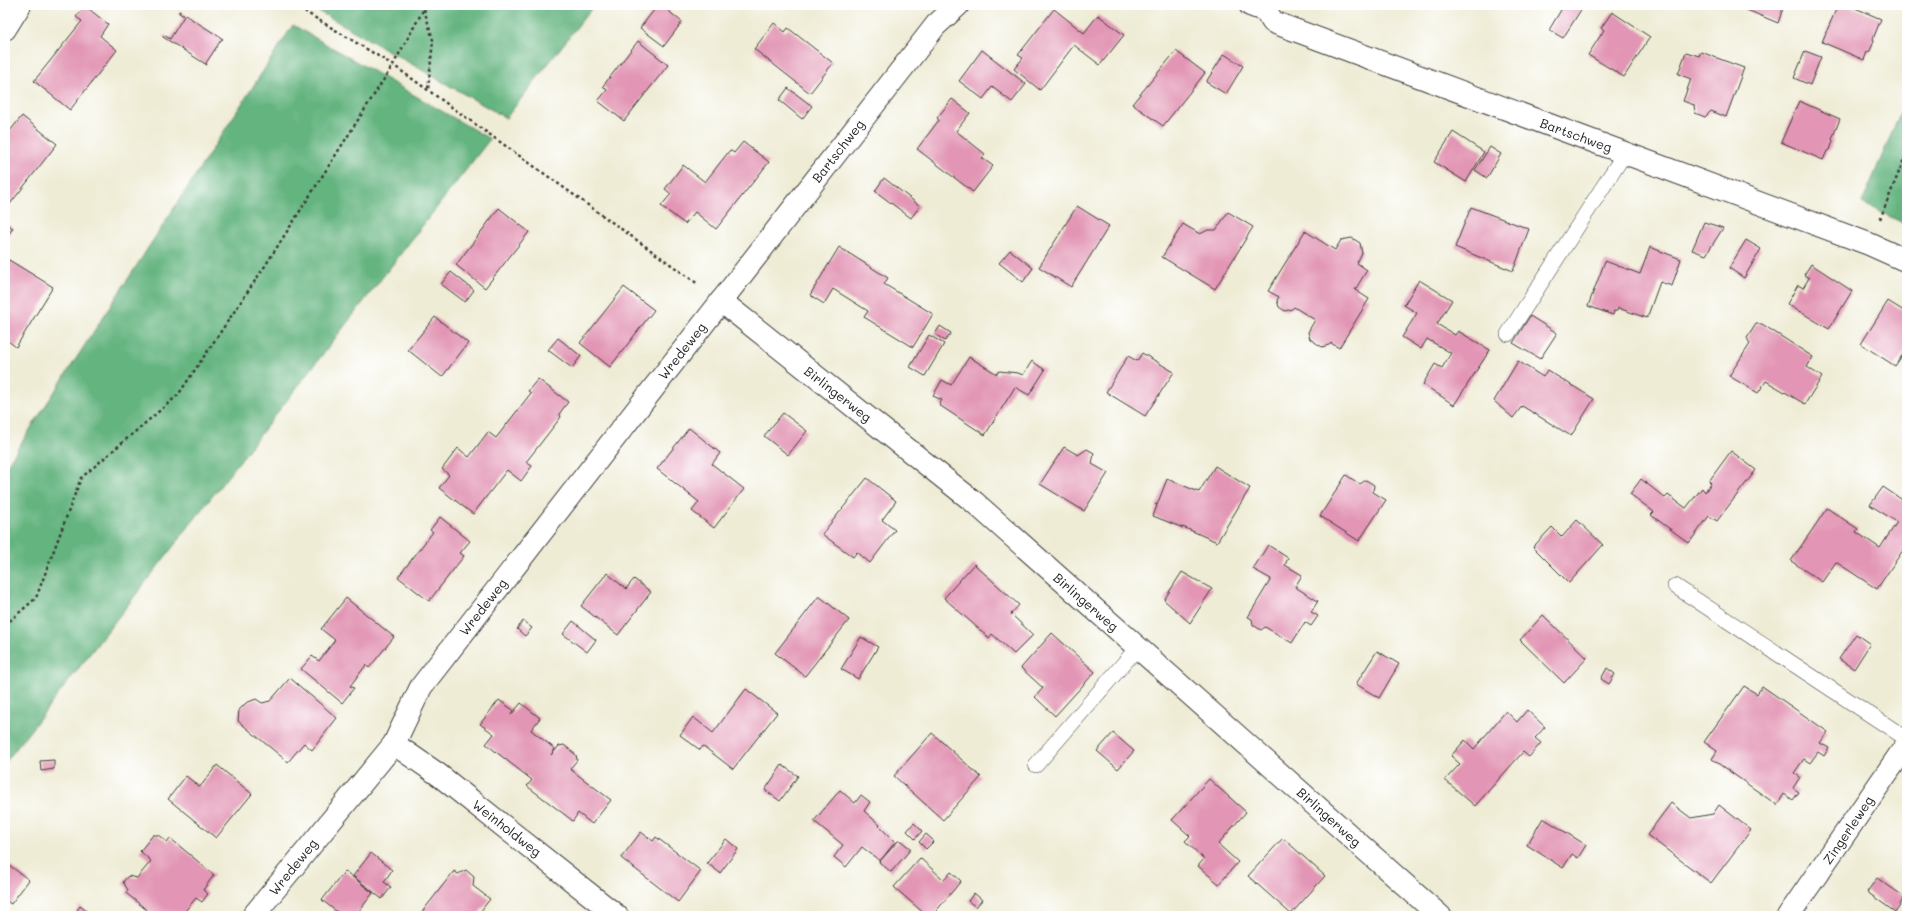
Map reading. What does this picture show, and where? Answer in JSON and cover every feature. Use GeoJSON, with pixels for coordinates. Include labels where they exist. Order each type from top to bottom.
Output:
{"type":"FeatureCollection","features":[{"type":"Feature","properties":{"kind":"street"},"geometry":{"type":"LineString","coordinates":[[5,29],[20,5]]}},
{"type":"Feature","properties":{"kind":"street","name":"Bartschweg"},"geometry":{"type":"LineString","coordinates":[[721,301],[936,25],[958,5]]}},
{"type":"Feature","properties":{"kind":"street","name":"Bartschweg"},"geometry":{"type":"LineString","coordinates":[[1250,5],[1266,11],[1274,22],[1869,244],[1907,261]]}},
{"type":"Feature","properties":{"kind":"street","name":"Birlingerweg"},"geometry":{"type":"LineString","coordinates":[[721,301],[974,502],[1440,916]]}},
{"type":"Feature","properties":{"kind":"street","name":"Wredeweg"},"geometry":{"type":"LineString","coordinates":[[253,916],[394,744],[421,687],[721,301]]}},
{"type":"Feature","properties":{"kind":"street","name":"Weinholdweg"},"geometry":{"type":"LineString","coordinates":[[394,744],[445,780],[617,916]]}},
{"type":"Feature","properties":{"kind":"street","name":"Zingerleweg"},"geometry":{"type":"LineString","coordinates":[[1788,916],[1907,744]]}},
{"type":"Feature","properties":{"kind":"lane"},"geometry":{"type":"LineString","coordinates":[[1508,334],[1625,153]]}},
{"type":"Feature","properties":{"kind":"lane"},"geometry":{"type":"LineString","coordinates":[[1675,586],[1907,739]]}},
{"type":"Feature","properties":{"kind":"lane"},"geometry":{"type":"LineString","coordinates":[[1036,765],[1138,647]]}},
{"type":"Feature","properties":{"kind":"path"},"geometry":{"type":"LineString","coordinates":[[294,5],[393,65],[721,301]]}},
{"type":"Feature","properties":{"kind":"path"},"geometry":{"type":"LineString","coordinates":[[5,625],[36,598],[81,478],[178,395],[265,266],[393,65],[425,7]]}},
{"type":"Feature","properties":{"kind":"path"},"geometry":{"type":"LineString","coordinates":[[425,7],[433,40],[428,90]]}},
{"type":"Feature","properties":{"kind":"path"},"geometry":{"type":"LineString","coordinates":[[1869,244],[1907,152]]}},
{"type":"Feature","properties":{"kind":"green space"},"geometry":{"type":"Polygon","coordinates":[[[308,5],[594,5],[506,118],[308,5]]]}},
{"type":"Feature","properties":{"kind":"green space"},"geometry":{"type":"Polygon","coordinates":[[[293,25],[490,139],[5,763],[5,468],[293,25]]]}},
{"type":"Feature","properties":{"kind":"green space"},"geometry":{"type":"Polygon","coordinates":[[[1907,97],[1907,225],[1862,203],[1907,97]]]}},
{"type":"Feature","properties":{"kind":"building"},"geometry":{"type":"Polygon","coordinates":[[[658,5],[661,5],[682,22],[664,46],[640,28],[658,5]]]}},
{"type":"Feature","properties":{"kind":"building"},"geometry":{"type":"Polygon","coordinates":[[[1564,5],[1584,5],[1563,38],[1549,30],[1564,5]]]}},
{"type":"Feature","properties":{"kind":"building"},"geometry":{"type":"Polygon","coordinates":[[[1735,5],[1784,5],[1778,23],[1735,5]]]}},
{"type":"Feature","properties":{"kind":"building"},"geometry":{"type":"Polygon","coordinates":[[[1838,5],[1848,5],[1881,19],[1870,51],[1867,52],[1864,60],[1822,42],[1838,5]]]}},
{"type":"Feature","properties":{"kind":"building"},"geometry":{"type":"Polygon","coordinates":[[[85,6],[108,24],[100,36],[117,50],[70,110],[34,81],[82,21],[76,17],[85,6]]]}},
{"type":"Feature","properties":{"kind":"building"},"geometry":{"type":"Polygon","coordinates":[[[1054,9],[1084,33],[1098,15],[1124,35],[1100,65],[1074,45],[1040,90],[1014,69],[1023,58],[1018,55],[1054,9]]]}},
{"type":"Feature","properties":{"kind":"building"},"geometry":{"type":"Polygon","coordinates":[[[179,11],[223,39],[206,63],[207,65],[163,37],[164,35],[170,39],[184,16],[179,13],[179,11]]]}},
{"type":"Feature","properties":{"kind":"building"},"geometry":{"type":"Polygon","coordinates":[[[1612,12],[1650,37],[1624,77],[1588,55],[1604,30],[1601,28],[1612,12]]]}},
{"type":"Feature","properties":{"kind":"building"},"geometry":{"type":"Polygon","coordinates":[[[774,23],[785,32],[788,28],[833,63],[810,93],[754,49],[774,23]]]}},
{"type":"Feature","properties":{"kind":"building"},"geometry":{"type":"Polygon","coordinates":[[[638,41],[668,65],[624,121],[598,101],[607,90],[603,86],[638,41]]]}},
{"type":"Feature","properties":{"kind":"building"},"geometry":{"type":"Polygon","coordinates":[[[982,50],[1026,84],[1012,102],[992,87],[983,99],[959,81],[982,50]]]}},
{"type":"Feature","properties":{"kind":"building"},"geometry":{"type":"Polygon","coordinates":[[[1176,51],[1205,73],[1163,126],[1132,104],[1176,51]]]}},
{"type":"Feature","properties":{"kind":"building"},"geometry":{"type":"Polygon","coordinates":[[[1805,51],[1821,57],[1810,85],[1794,78],[1805,51]]]}},
{"type":"Feature","properties":{"kind":"building"},"geometry":{"type":"Polygon","coordinates":[[[1686,52],[1699,56],[1701,52],[1744,68],[1726,117],[1711,111],[1705,117],[1695,113],[1694,105],[1683,101],[1691,79],[1678,74],[1686,52]]]}},
{"type":"Feature","properties":{"kind":"building"},"geometry":{"type":"Polygon","coordinates":[[[1224,54],[1243,66],[1226,94],[1206,82],[1224,54]]]}},
{"type":"Feature","properties":{"kind":"building"},"geometry":{"type":"Polygon","coordinates":[[[788,88],[812,106],[802,119],[779,100],[788,88]]]}},
{"type":"Feature","properties":{"kind":"building"},"geometry":{"type":"Polygon","coordinates":[[[952,99],[970,113],[956,131],[985,154],[982,158],[993,166],[973,192],[917,149],[939,120],[937,118],[952,99]]]}},
{"type":"Feature","properties":{"kind":"building"},"geometry":{"type":"Polygon","coordinates":[[[1799,101],[1840,119],[1832,139],[1833,141],[1830,150],[1827,151],[1823,160],[1781,142],[1799,101]]]}},
{"type":"Feature","properties":{"kind":"building"},"geometry":{"type":"Polygon","coordinates":[[[22,116],[57,144],[10,204],[5,200],[5,137],[22,116]]]}},
{"type":"Feature","properties":{"kind":"building"},"geometry":{"type":"Polygon","coordinates":[[[1453,132],[1484,152],[1466,182],[1434,162],[1453,132]]]}},
{"type":"Feature","properties":{"kind":"building"},"geometry":{"type":"Polygon","coordinates":[[[743,142],[769,162],[716,229],[695,212],[685,224],[661,206],[671,194],[665,189],[683,165],[705,182],[730,150],[734,153],[743,142]]]}},
{"type":"Feature","properties":{"kind":"building"},"geometry":{"type":"Polygon","coordinates":[[[1490,147],[1501,154],[1487,178],[1475,170],[1490,147]]]}},
{"type":"Feature","properties":{"kind":"building"},"geometry":{"type":"Polygon","coordinates":[[[884,178],[920,206],[911,218],[875,191],[884,178]]]}},
{"type":"Feature","properties":{"kind":"building"},"geometry":{"type":"Polygon","coordinates":[[[1077,206],[1109,226],[1071,287],[1039,267],[1077,206]]]}},
{"type":"Feature","properties":{"kind":"building"},"geometry":{"type":"Polygon","coordinates":[[[1471,207],[1529,229],[1513,271],[1455,247],[1471,207]]]}},
{"type":"Feature","properties":{"kind":"building"},"geometry":{"type":"Polygon","coordinates":[[[499,208],[529,232],[485,288],[456,265],[499,208]]]}},
{"type":"Feature","properties":{"kind":"building"},"geometry":{"type":"Polygon","coordinates":[[[1228,212],[1253,227],[1215,289],[1162,257],[1183,224],[1200,234],[1208,230],[1216,230],[1228,212]]]}},
{"type":"Feature","properties":{"kind":"building"},"geometry":{"type":"Polygon","coordinates":[[[5,222],[13,228],[5,239],[5,222]]]}},
{"type":"Feature","properties":{"kind":"building"},"geometry":{"type":"Polygon","coordinates":[[[1704,222],[1723,228],[1706,255],[1692,250],[1704,222]]]}},
{"type":"Feature","properties":{"kind":"building"},"geometry":{"type":"Polygon","coordinates":[[[1305,231],[1335,250],[1341,240],[1352,238],[1360,243],[1362,253],[1357,263],[1367,270],[1355,290],[1369,299],[1339,348],[1331,343],[1322,347],[1310,339],[1308,332],[1315,320],[1294,307],[1285,311],[1279,307],[1277,300],[1279,297],[1268,291],[1305,231]]]}},
{"type":"Feature","properties":{"kind":"building"},"geometry":{"type":"Polygon","coordinates":[[[1746,240],[1761,249],[1744,278],[1729,268],[1746,240]]]}},
{"type":"Feature","properties":{"kind":"building"},"geometry":{"type":"Polygon","coordinates":[[[839,247],[888,278],[884,284],[933,314],[913,347],[864,317],[868,311],[833,289],[824,304],[810,295],[839,247]]]}},
{"type":"Feature","properties":{"kind":"building"},"geometry":{"type":"Polygon","coordinates":[[[1650,247],[1681,259],[1672,286],[1660,282],[1647,318],[1618,308],[1617,311],[1614,311],[1613,315],[1588,306],[1605,261],[1640,274],[1650,247]]]}},
{"type":"Feature","properties":{"kind":"building"},"geometry":{"type":"Polygon","coordinates":[[[1010,250],[1033,268],[1023,282],[999,263],[1010,250]]]}},
{"type":"Feature","properties":{"kind":"building"},"geometry":{"type":"Polygon","coordinates":[[[9,260],[53,287],[16,347],[8,341],[5,344],[5,267],[9,260]]]}},
{"type":"Feature","properties":{"kind":"building"},"geometry":{"type":"Polygon","coordinates":[[[1811,264],[1852,291],[1829,329],[1787,304],[1798,285],[1803,288],[1809,278],[1804,275],[1811,264]]]}},
{"type":"Feature","properties":{"kind":"building"},"geometry":{"type":"Polygon","coordinates":[[[451,272],[474,290],[465,302],[441,284],[451,272]]]}},
{"type":"Feature","properties":{"kind":"building"},"geometry":{"type":"Polygon","coordinates":[[[1419,280],[1452,300],[1437,324],[1455,335],[1458,331],[1490,350],[1454,405],[1423,384],[1435,364],[1442,368],[1451,353],[1427,339],[1421,349],[1402,337],[1417,313],[1404,305],[1419,280]]]}},
{"type":"Feature","properties":{"kind":"building"},"geometry":{"type":"Polygon","coordinates":[[[624,287],[654,310],[610,367],[580,343],[624,287]]]}},
{"type":"Feature","properties":{"kind":"building"},"geometry":{"type":"Polygon","coordinates":[[[1888,301],[1907,313],[1907,352],[1905,351],[1895,366],[1861,344],[1888,301]]]}},
{"type":"Feature","properties":{"kind":"building"},"geometry":{"type":"Polygon","coordinates":[[[1530,316],[1557,333],[1540,359],[1513,343],[1530,316]]]}},
{"type":"Feature","properties":{"kind":"building"},"geometry":{"type":"Polygon","coordinates":[[[435,317],[468,343],[442,377],[408,350],[435,317]]]}},
{"type":"Feature","properties":{"kind":"building"},"geometry":{"type":"Polygon","coordinates":[[[1756,324],[1762,324],[1813,357],[1807,367],[1822,377],[1805,404],[1766,381],[1758,393],[1729,376],[1750,344],[1747,338],[1756,324]]]}},
{"type":"Feature","properties":{"kind":"building"},"geometry":{"type":"Polygon","coordinates":[[[940,326],[951,333],[945,341],[935,334],[940,326]]]}},
{"type":"Feature","properties":{"kind":"building"},"geometry":{"type":"Polygon","coordinates":[[[929,335],[944,344],[925,376],[910,367],[929,335]]]}},
{"type":"Feature","properties":{"kind":"building"},"geometry":{"type":"Polygon","coordinates":[[[558,338],[581,356],[572,368],[548,350],[558,338]]]}},
{"type":"Feature","properties":{"kind":"building"},"geometry":{"type":"Polygon","coordinates":[[[1142,353],[1174,372],[1145,416],[1106,392],[1128,356],[1137,361],[1142,353]]]}},
{"type":"Feature","properties":{"kind":"building"},"geometry":{"type":"Polygon","coordinates":[[[969,357],[997,374],[999,371],[1023,375],[1032,361],[1045,370],[1029,395],[1015,387],[985,435],[939,405],[942,400],[933,396],[942,380],[951,385],[969,357]]]}},
{"type":"Feature","properties":{"kind":"building"},"geometry":{"type":"Polygon","coordinates":[[[1518,361],[1543,377],[1547,370],[1594,399],[1571,436],[1522,406],[1513,418],[1494,401],[1518,361]]]}},
{"type":"Feature","properties":{"kind":"building"},"geometry":{"type":"Polygon","coordinates":[[[538,379],[568,402],[559,414],[561,417],[526,462],[532,466],[521,481],[507,470],[473,514],[439,488],[449,475],[442,469],[458,448],[469,457],[488,432],[496,438],[531,393],[528,391],[538,379]]]}},
{"type":"Feature","properties":{"kind":"building"},"geometry":{"type":"Polygon","coordinates":[[[783,413],[807,431],[788,455],[764,436],[783,413]]]}},
{"type":"Feature","properties":{"kind":"building"},"geometry":{"type":"Polygon","coordinates":[[[689,428],[720,453],[712,464],[744,489],[714,528],[692,511],[699,502],[657,469],[689,428]]]}},
{"type":"Feature","properties":{"kind":"building"},"geometry":{"type":"Polygon","coordinates":[[[1064,447],[1078,455],[1087,449],[1094,453],[1092,464],[1108,473],[1084,511],[1040,484],[1064,447]]]}},
{"type":"Feature","properties":{"kind":"building"},"geometry":{"type":"Polygon","coordinates":[[[1731,451],[1756,470],[1717,521],[1709,516],[1689,543],[1651,515],[1654,512],[1630,494],[1641,479],[1665,498],[1668,495],[1686,508],[1702,488],[1705,492],[1711,483],[1709,481],[1731,451]]]}},
{"type":"Feature","properties":{"kind":"building"},"geometry":{"type":"Polygon","coordinates":[[[1215,466],[1250,488],[1217,542],[1153,516],[1157,506],[1155,504],[1157,505],[1167,479],[1199,492],[1215,466]]]}},
{"type":"Feature","properties":{"kind":"building"},"geometry":{"type":"Polygon","coordinates":[[[1346,475],[1360,484],[1366,480],[1374,485],[1373,492],[1386,500],[1359,541],[1320,516],[1346,475]]]}},
{"type":"Feature","properties":{"kind":"building"},"geometry":{"type":"Polygon","coordinates":[[[867,478],[896,501],[882,520],[895,530],[870,563],[857,552],[853,557],[822,534],[867,478]]]}},
{"type":"Feature","properties":{"kind":"building"},"geometry":{"type":"Polygon","coordinates":[[[1883,487],[1907,503],[1907,544],[1877,589],[1836,562],[1822,582],[1791,561],[1827,508],[1858,529],[1856,532],[1880,548],[1897,522],[1870,505],[1883,487]]]}},
{"type":"Feature","properties":{"kind":"building"},"geometry":{"type":"Polygon","coordinates":[[[440,517],[470,541],[460,553],[464,556],[429,601],[398,577],[433,532],[430,530],[440,517]]]}},
{"type":"Feature","properties":{"kind":"building"},"geometry":{"type":"Polygon","coordinates":[[[1577,520],[1603,545],[1569,583],[1533,547],[1552,527],[1562,537],[1577,520]]]}},
{"type":"Feature","properties":{"kind":"building"},"geometry":{"type":"Polygon","coordinates":[[[1268,545],[1288,558],[1285,565],[1302,575],[1295,587],[1318,601],[1311,612],[1318,616],[1311,626],[1305,622],[1292,643],[1265,627],[1261,630],[1253,625],[1252,619],[1248,617],[1271,579],[1253,569],[1268,545]]]}},
{"type":"Feature","properties":{"kind":"building"},"geometry":{"type":"Polygon","coordinates":[[[974,564],[1019,605],[1011,614],[1033,635],[1014,654],[992,634],[989,638],[944,598],[974,564]]]}},
{"type":"Feature","properties":{"kind":"building"},"geometry":{"type":"Polygon","coordinates":[[[1182,572],[1212,589],[1190,623],[1164,600],[1182,572]]]}},
{"type":"Feature","properties":{"kind":"building"},"geometry":{"type":"Polygon","coordinates":[[[607,573],[626,589],[634,579],[651,592],[618,635],[581,606],[607,573]]]}},
{"type":"Feature","properties":{"kind":"building"},"geometry":{"type":"Polygon","coordinates":[[[819,596],[849,620],[805,676],[775,653],[819,596]]]}},
{"type":"Feature","properties":{"kind":"building"},"geometry":{"type":"Polygon","coordinates":[[[346,598],[394,637],[369,668],[366,665],[350,686],[354,688],[342,703],[301,669],[312,656],[319,661],[335,640],[321,629],[346,598]]]}},
{"type":"Feature","properties":{"kind":"building"},"geometry":{"type":"Polygon","coordinates":[[[1543,615],[1587,658],[1564,683],[1520,640],[1543,615]]]}},
{"type":"Feature","properties":{"kind":"building"},"geometry":{"type":"Polygon","coordinates":[[[523,621],[532,628],[525,636],[517,629],[523,621]]]}},
{"type":"Feature","properties":{"kind":"building"},"geometry":{"type":"Polygon","coordinates":[[[573,621],[596,640],[587,652],[563,634],[573,621]]]}},
{"type":"Feature","properties":{"kind":"building"},"geometry":{"type":"Polygon","coordinates":[[[1052,633],[1095,672],[1055,716],[1035,697],[1043,688],[1021,668],[1052,633]]]}},
{"type":"Feature","properties":{"kind":"building"},"geometry":{"type":"Polygon","coordinates":[[[1856,634],[1870,644],[1854,669],[1839,659],[1856,634]]]}},
{"type":"Feature","properties":{"kind":"building"},"geometry":{"type":"Polygon","coordinates":[[[861,637],[878,647],[858,679],[841,669],[861,637]]]}},
{"type":"Feature","properties":{"kind":"building"},"geometry":{"type":"Polygon","coordinates":[[[1377,651],[1399,664],[1379,698],[1356,684],[1377,651]]]}},
{"type":"Feature","properties":{"kind":"building"},"geometry":{"type":"Polygon","coordinates":[[[1607,668],[1615,674],[1609,684],[1601,679],[1607,668]]]}},
{"type":"Feature","properties":{"kind":"building"},"geometry":{"type":"Polygon","coordinates":[[[290,678],[337,718],[312,750],[304,743],[288,762],[238,721],[239,710],[246,703],[256,699],[262,703],[270,701],[290,678]]]}},
{"type":"Feature","properties":{"kind":"building"},"geometry":{"type":"Polygon","coordinates":[[[1744,686],[1757,694],[1762,686],[1828,732],[1820,743],[1829,748],[1824,756],[1818,752],[1810,763],[1804,759],[1794,773],[1800,777],[1793,788],[1799,792],[1793,800],[1784,794],[1777,805],[1712,759],[1717,751],[1704,742],[1744,686]]]}},
{"type":"Feature","properties":{"kind":"building"},"geometry":{"type":"Polygon","coordinates":[[[746,689],[777,713],[733,769],[703,746],[700,750],[680,735],[693,717],[713,733],[746,689]]]}},
{"type":"Feature","properties":{"kind":"building"},"geometry":{"type":"Polygon","coordinates":[[[499,700],[513,710],[511,715],[521,703],[540,718],[531,730],[555,749],[551,755],[559,746],[564,745],[576,755],[577,760],[570,769],[611,800],[592,824],[578,813],[573,821],[527,786],[532,780],[486,744],[494,734],[480,724],[499,700]]]}},
{"type":"Feature","properties":{"kind":"building"},"geometry":{"type":"Polygon","coordinates":[[[1527,710],[1545,727],[1535,738],[1541,743],[1529,757],[1523,752],[1475,806],[1445,780],[1460,764],[1451,756],[1465,740],[1474,749],[1506,711],[1517,722],[1527,710]]]}},
{"type":"Feature","properties":{"kind":"building"},"geometry":{"type":"Polygon","coordinates":[[[932,733],[981,777],[943,820],[894,776],[932,733]]]}},
{"type":"Feature","properties":{"kind":"building"},"geometry":{"type":"Polygon","coordinates":[[[1113,733],[1134,751],[1118,769],[1097,751],[1113,733]]]}},
{"type":"Feature","properties":{"kind":"building"},"geometry":{"type":"Polygon","coordinates":[[[54,760],[54,769],[41,771],[40,761],[54,760]]]}},
{"type":"Feature","properties":{"kind":"building"},"geometry":{"type":"Polygon","coordinates":[[[217,765],[252,794],[216,838],[168,799],[186,776],[200,787],[217,765]]]}},
{"type":"Feature","properties":{"kind":"building"},"geometry":{"type":"Polygon","coordinates":[[[782,765],[798,776],[780,801],[765,790],[782,765]]]}},
{"type":"Feature","properties":{"kind":"building"},"geometry":{"type":"Polygon","coordinates":[[[1209,779],[1246,812],[1218,844],[1238,862],[1219,884],[1198,866],[1204,859],[1185,841],[1190,836],[1172,820],[1209,779]]]}},
{"type":"Feature","properties":{"kind":"building"},"geometry":{"type":"Polygon","coordinates":[[[840,790],[855,803],[861,795],[870,802],[864,811],[880,825],[879,826],[895,842],[880,861],[862,847],[846,867],[834,857],[843,845],[814,821],[840,790]]]}},
{"type":"Feature","properties":{"kind":"building"},"geometry":{"type":"Polygon","coordinates":[[[1671,803],[1691,818],[1713,814],[1719,805],[1751,830],[1711,883],[1647,835],[1671,803]]]}},
{"type":"Feature","properties":{"kind":"building"},"geometry":{"type":"Polygon","coordinates":[[[1543,818],[1586,845],[1578,858],[1572,854],[1563,868],[1527,845],[1543,818]]]}},
{"type":"Feature","properties":{"kind":"building"},"geometry":{"type":"Polygon","coordinates":[[[914,823],[922,831],[915,839],[907,831],[914,823]]]}},
{"type":"Feature","properties":{"kind":"building"},"geometry":{"type":"Polygon","coordinates":[[[641,832],[653,841],[656,837],[701,871],[678,902],[621,858],[641,832]]]}},
{"type":"Feature","properties":{"kind":"building"},"geometry":{"type":"Polygon","coordinates":[[[926,834],[934,841],[926,849],[919,842],[926,834]]]}},
{"type":"Feature","properties":{"kind":"building"},"geometry":{"type":"Polygon","coordinates":[[[153,835],[158,835],[167,842],[170,838],[214,875],[203,890],[208,894],[202,902],[196,898],[181,916],[154,916],[126,893],[128,890],[123,882],[128,876],[137,878],[151,861],[140,851],[153,835]]]}},
{"type":"Feature","properties":{"kind":"building"},"geometry":{"type":"Polygon","coordinates":[[[1283,838],[1325,876],[1291,914],[1248,876],[1283,838]]]}},
{"type":"Feature","properties":{"kind":"building"},"geometry":{"type":"Polygon","coordinates":[[[726,839],[738,849],[720,873],[707,863],[726,839]]]}},
{"type":"Feature","properties":{"kind":"building"},"geometry":{"type":"Polygon","coordinates":[[[898,841],[901,841],[911,849],[891,872],[879,862],[898,841]]]}},
{"type":"Feature","properties":{"kind":"building"},"geometry":{"type":"Polygon","coordinates":[[[371,853],[392,870],[384,882],[391,887],[382,899],[353,876],[371,853]]]}},
{"type":"Feature","properties":{"kind":"building"},"geometry":{"type":"Polygon","coordinates":[[[920,858],[944,880],[951,872],[961,881],[932,916],[927,916],[894,887],[920,858]]]}},
{"type":"Feature","properties":{"kind":"building"},"geometry":{"type":"Polygon","coordinates":[[[5,862],[29,880],[11,904],[5,900],[5,862]]]}},
{"type":"Feature","properties":{"kind":"building"},"geometry":{"type":"Polygon","coordinates":[[[466,870],[474,877],[473,886],[490,899],[477,916],[427,916],[422,912],[454,871],[458,874],[466,870]]]}},
{"type":"Feature","properties":{"kind":"building"},"geometry":{"type":"Polygon","coordinates":[[[345,871],[373,893],[355,916],[342,916],[322,900],[345,871]]]}},
{"type":"Feature","properties":{"kind":"building"},"geometry":{"type":"Polygon","coordinates":[[[1877,878],[1905,897],[1895,912],[1867,892],[1877,878]]]}},
{"type":"Feature","properties":{"kind":"building"},"geometry":{"type":"Polygon","coordinates":[[[974,893],[982,900],[976,907],[968,901],[974,893]]]}},
{"type":"Feature","properties":{"kind":"building"},"geometry":{"type":"Polygon","coordinates":[[[80,906],[93,916],[73,916],[80,906]]]}}]}
